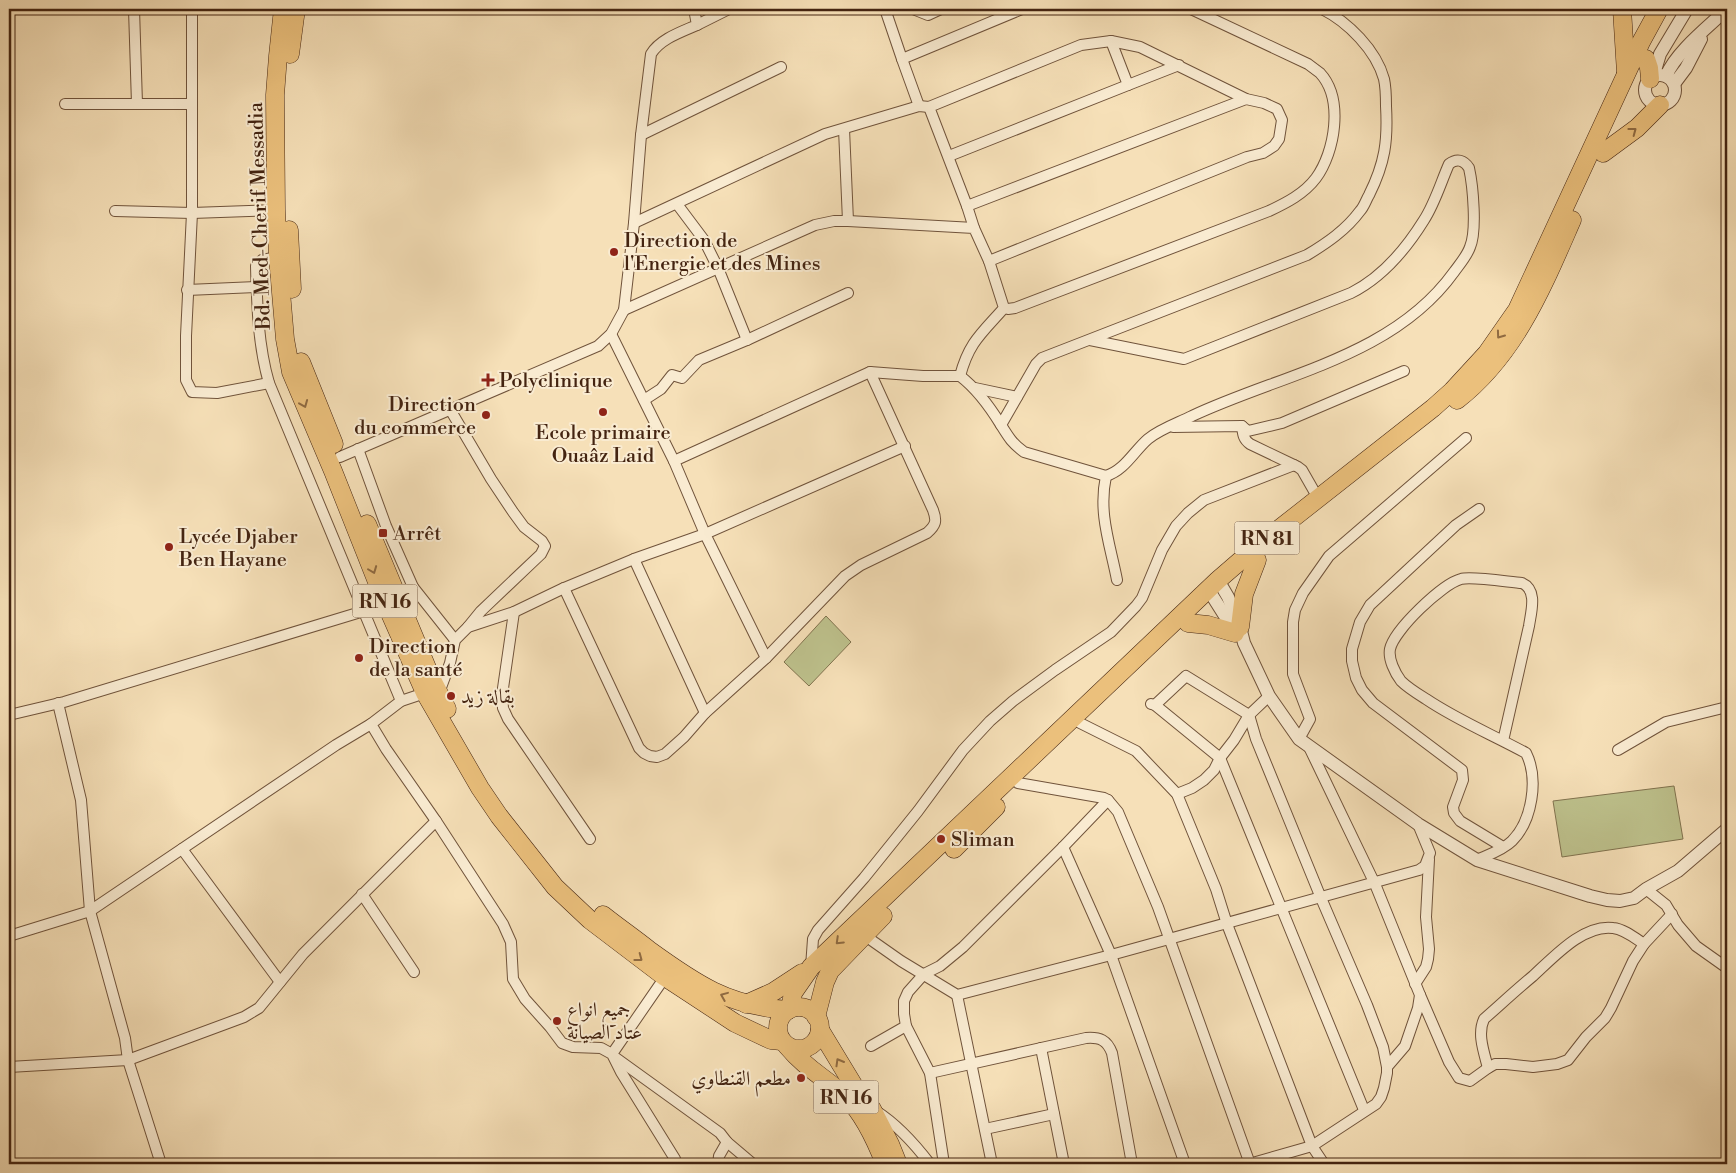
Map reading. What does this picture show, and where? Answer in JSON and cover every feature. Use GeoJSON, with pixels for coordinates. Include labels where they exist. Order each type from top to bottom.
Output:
{"type":"FeatureCollection","features":[{"type":"Feature","properties":{"kind":"highway","name":"Bd. Med-Cherif Messadia"},"geometry":{"type":"LineString","coordinates":[[284,9],[275,95],[276,210],[285,339],[291,372],[432,693],[480,788],[494,809],[555,887],[590,920],[665,977],[735,1023],[770,1040],[785,1044]]}},
{"type":"Feature","properties":{"kind":"highway","name":"Bd. Med-Cherif Messadia"},"geometry":{"type":"LineString","coordinates":[[296,9],[289,56],[286,121],[290,240],[297,347],[303,370],[340,457],[392,599]]}},
{"type":"Feature","properties":{"kind":"highway"},"geometry":{"type":"LineString","coordinates":[[1622,9],[1626,75]]}},
{"type":"Feature","properties":{"kind":"highway","name":"RN 81"},"geometry":{"type":"LineString","coordinates":[[789,1010],[793,993],[811,967],[1216,590],[1318,498],[1434,408],[1470,372],[1517,310],[1641,42],[1659,9]]}},
{"type":"Feature","properties":{"kind":"highway","name":"RN 81"},"geometry":{"type":"LineString","coordinates":[[818,1024],[825,982],[830,971],[919,881],[977,828],[1018,783],[1188,623],[1216,590],[1257,560],[1466,394],[1495,364],[1527,317],[1670,9]]}},
{"type":"Feature","properties":{"kind":"highway"},"geometry":{"type":"LineString","coordinates":[[1646,59],[1649,68],[1661,78]]}},
{"type":"Feature","properties":{"kind":"highway"},"geometry":{"type":"LineString","coordinates":[[1603,153],[1637,128],[1660,105]]}},
{"type":"Feature","properties":{"kind":"highway"},"geometry":{"type":"LineString","coordinates":[[1188,623],[1208,624],[1240,634],[1244,594],[1257,560]]}},
{"type":"Feature","properties":{"kind":"highway","name":"Bd. Med-Cherif Messadia"},"geometry":{"type":"LineString","coordinates":[[432,693],[504,805],[539,853],[578,895],[638,942],[705,988],[746,1004],[769,1009],[789,1010]]}},
{"type":"Feature","properties":{"kind":"highway"},"geometry":{"type":"LineString","coordinates":[[746,1004],[773,992],[811,967]]}},
{"type":"Feature","properties":{"kind":"highway"},"geometry":{"type":"LineString","coordinates":[[795,1008],[805,1008],[818,1024],[815,1042],[810,1046],[797,1049],[785,1044],[779,1036],[778,1024],[783,1014],[795,1008]]}},
{"type":"Feature","properties":{"kind":"highway","name":"RN 16"},"geometry":{"type":"LineString","coordinates":[[818,1024],[853,1085],[863,1109],[890,1144],[898,1164]]}},
{"type":"Feature","properties":{"kind":"highway","name":"RN 16"},"geometry":{"type":"LineString","coordinates":[[785,1044],[799,1060],[863,1109]]}},
{"type":"Feature","properties":{"kind":"highway","name":"RN 16"},"geometry":{"type":"LineString","coordinates":[[863,1109],[862,1117],[885,1164]]}},
{"type":"Feature","properties":{"kind":"street"},"geometry":{"type":"LineString","coordinates":[[134,9],[137,104]]}},
{"type":"Feature","properties":{"kind":"street"},"geometry":{"type":"LineString","coordinates":[[192,9],[192,213],[187,290],[186,380],[192,392],[216,393],[269,383]]}},
{"type":"Feature","properties":{"kind":"street"},"geometry":{"type":"LineString","coordinates":[[694,9],[697,25]]}},
{"type":"Feature","properties":{"kind":"street"},"geometry":{"type":"LineString","coordinates":[[340,457],[598,346],[611,334],[624,310],[651,54],[661,43],[729,9]]}},
{"type":"Feature","properties":{"kind":"street"},"geometry":{"type":"LineString","coordinates":[[886,9],[902,58],[949,156],[974,228],[989,261],[1004,308]]}},
{"type":"Feature","properties":{"kind":"street"},"geometry":{"type":"LineString","coordinates":[[913,9],[928,12],[942,9]]}},
{"type":"Feature","properties":{"kind":"street"},"geometry":{"type":"LineString","coordinates":[[902,58],[1022,9]]}},
{"type":"Feature","properties":{"kind":"street"},"geometry":{"type":"LineString","coordinates":[[1004,308],[1016,308],[1269,211],[1301,193],[1316,178],[1328,156],[1334,133],[1334,113],[1330,91],[1321,74],[1308,64],[1191,9]]}},
{"type":"Feature","properties":{"kind":"street"},"geometry":{"type":"LineString","coordinates":[[1001,425],[1036,364],[1042,358],[1307,255],[1331,240],[1361,210],[1376,180],[1387,146],[1387,119],[1383,78],[1378,65],[1361,39],[1338,16],[1322,9]]}},
{"type":"Feature","properties":{"kind":"street"},"geometry":{"type":"LineString","coordinates":[[1687,9],[1667,41],[1661,78],[1674,94],[1669,102],[1660,105],[1650,101],[1646,87],[1661,78],[1686,68],[1706,30]]}},
{"type":"Feature","properties":{"kind":"street"},"geometry":{"type":"LineString","coordinates":[[1661,78],[1673,63],[1727,9]]}},
{"type":"Feature","properties":{"kind":"street"},"geometry":{"type":"LineString","coordinates":[[1675,28],[1681,38],[1696,40]]}},
{"type":"Feature","properties":{"kind":"street"},"geometry":{"type":"LineString","coordinates":[[634,223],[825,134],[924,107],[1081,46],[1111,41],[1140,48],[1246,99],[1270,105],[1281,114],[1279,139],[1274,146],[1263,153],[989,261]]}},
{"type":"Feature","properties":{"kind":"street"},"geometry":{"type":"LineString","coordinates":[[1111,41],[1128,85]]}},
{"type":"Feature","properties":{"kind":"street"},"geometry":{"type":"LineString","coordinates":[[949,156],[1178,65]]}},
{"type":"Feature","properties":{"kind":"street"},"geometry":{"type":"LineString","coordinates":[[641,135],[781,67]]}},
{"type":"Feature","properties":{"kind":"street"},"geometry":{"type":"LineString","coordinates":[[967,206],[1246,99]]}},
{"type":"Feature","properties":{"kind":"street"},"geometry":{"type":"LineString","coordinates":[[65,104],[192,104]]}},
{"type":"Feature","properties":{"kind":"street"},"geometry":{"type":"LineString","coordinates":[[844,129],[848,221]]}},
{"type":"Feature","properties":{"kind":"street"},"geometry":{"type":"LineString","coordinates":[[674,461],[870,372],[923,376],[960,376],[975,388],[1001,425],[1006,436],[1024,452],[1106,476],[1118,470],[1149,438],[1169,427],[1216,405],[1336,359],[1387,334],[1417,313],[1442,288],[1471,246],[1474,222],[1470,174],[1466,163],[1457,160],[1449,164],[1424,220],[1390,265],[1370,282],[1351,293],[1184,359],[1090,340]]}},
{"type":"Feature","properties":{"kind":"street"},"geometry":{"type":"LineString","coordinates":[[677,204],[704,240],[718,268],[747,340]]}},
{"type":"Feature","properties":{"kind":"street"},"geometry":{"type":"LineString","coordinates":[[116,212],[192,213],[276,210]]}},
{"type":"Feature","properties":{"kind":"street"},"geometry":{"type":"LineString","coordinates":[[624,310],[815,225],[834,221],[848,221],[974,228]]}},
{"type":"Feature","properties":{"kind":"street"},"geometry":{"type":"LineString","coordinates":[[278,257],[266,258],[257,263],[259,335],[263,363],[269,383],[401,701]]}},
{"type":"Feature","properties":{"kind":"street"},"geometry":{"type":"LineString","coordinates":[[187,290],[257,287]]}},
{"type":"Feature","properties":{"kind":"street"},"geometry":{"type":"LineString","coordinates":[[644,400],[661,389],[672,376],[682,378],[699,360],[848,293]]}},
{"type":"Feature","properties":{"kind":"street"},"geometry":{"type":"LineString","coordinates":[[960,376],[970,347],[1004,308]]}},
{"type":"Feature","properties":{"kind":"street"},"geometry":{"type":"LineString","coordinates":[[611,334],[674,461],[705,534],[766,658]]}},
{"type":"Feature","properties":{"kind":"street"},"geometry":{"type":"LineString","coordinates":[[1169,427],[1242,426],[1248,431],[1282,423],[1404,371]]}},
{"type":"Feature","properties":{"kind":"street"},"geometry":{"type":"LineString","coordinates":[[564,588],[639,748],[644,753],[657,757],[665,754],[684,737],[704,714],[766,658],[845,576],[861,565],[927,533],[935,525],[936,520],[933,510],[870,372]]}},
{"type":"Feature","properties":{"kind":"street"},"geometry":{"type":"LineString","coordinates":[[975,388],[1017,397]]}},
{"type":"Feature","properties":{"kind":"street"},"geometry":{"type":"LineString","coordinates":[[9,936],[90,911],[370,724],[401,701],[432,693],[450,663],[456,640],[481,611],[541,554],[544,546],[542,541],[524,526],[490,479],[451,410]]}},
{"type":"Feature","properties":{"kind":"street"},"geometry":{"type":"LineString","coordinates":[[1242,426],[1243,435],[1250,444],[1294,464],[1302,470],[1318,498]]}},
{"type":"Feature","properties":{"kind":"street"},"geometry":{"type":"LineString","coordinates":[[1299,739],[1310,719],[1293,674],[1293,622],[1295,610],[1303,593],[1329,556],[1466,438]]}},
{"type":"Feature","properties":{"kind":"street"},"geometry":{"type":"LineString","coordinates":[[468,627],[514,612],[564,588],[634,559],[705,534],[905,446]]}},
{"type":"Feature","properties":{"kind":"street"},"geometry":{"type":"LineString","coordinates":[[358,449],[386,526],[413,587],[456,640]]}},
{"type":"Feature","properties":{"kind":"street"},"geometry":{"type":"LineString","coordinates":[[811,967],[813,938],[818,930],[918,812],[963,750],[990,721],[1013,701],[1111,632],[1128,615],[1142,598],[1162,550],[1176,526],[1188,513],[1204,500],[1294,464]]}},
{"type":"Feature","properties":{"kind":"street"},"geometry":{"type":"LineString","coordinates":[[1106,476],[1103,513],[1117,580]]}},
{"type":"Feature","properties":{"kind":"street"},"geometry":{"type":"LineString","coordinates":[[1479,509],[1456,524],[1370,605],[1360,622],[1354,640],[1352,662],[1359,686],[1373,703],[1462,770],[1463,780],[1453,807],[1454,813],[1460,821],[1503,847]]}},
{"type":"Feature","properties":{"kind":"street"},"geometry":{"type":"LineString","coordinates":[[634,559],[704,714]]}},
{"type":"Feature","properties":{"kind":"street"},"geometry":{"type":"LineString","coordinates":[[1477,860],[1511,843],[1525,824],[1531,806],[1531,768],[1526,753],[1443,710],[1420,695],[1402,681],[1392,664],[1390,652],[1392,643],[1402,628],[1438,593],[1462,578],[1522,583],[1530,590],[1532,609],[1530,626],[1503,741]]}},
{"type":"Feature","properties":{"kind":"street"},"geometry":{"type":"LineString","coordinates":[[9,715],[58,703],[364,611],[392,599],[413,587]]}},
{"type":"Feature","properties":{"kind":"street"},"geometry":{"type":"LineString","coordinates":[[1216,590],[1240,634],[1269,696],[1299,739],[1418,824],[1477,860],[1606,900],[1620,901],[1634,898],[1678,871],[1727,829]]}},
{"type":"Feature","properties":{"kind":"street"},"geometry":{"type":"LineString","coordinates":[[514,612],[502,695],[503,708],[508,719],[590,839]]}},
{"type":"Feature","properties":{"kind":"street"},"geometry":{"type":"LineString","coordinates":[[1018,783],[1092,795],[1108,800],[1118,812],[1170,939],[1249,1164],[1312,1146],[1364,1110],[1376,1104],[1384,1088],[1387,1067],[1383,1047],[1367,1005],[1256,739],[1249,715],[1186,676],[1152,704],[1220,758],[1280,909],[1364,1110]]}},
{"type":"Feature","properties":{"kind":"street"},"geometry":{"type":"LineString","coordinates":[[1177,794],[1192,788],[1214,770],[1249,715],[1269,696]]}},
{"type":"Feature","properties":{"kind":"street"},"geometry":{"type":"LineString","coordinates":[[58,703],[81,800],[90,911],[125,1038],[128,1060],[161,1164]]}},
{"type":"Feature","properties":{"kind":"street"},"geometry":{"type":"LineString","coordinates":[[1618,750],[1666,722],[1727,706]]}},
{"type":"Feature","properties":{"kind":"street"},"geometry":{"type":"LineString","coordinates":[[370,724],[503,924],[511,942],[513,979],[525,999],[562,1043],[573,1047],[601,1048],[710,1125],[753,1164]]}},
{"type":"Feature","properties":{"kind":"street"},"geometry":{"type":"LineString","coordinates":[[1080,724],[1136,751],[1177,794],[1216,888],[1227,924],[1312,1146],[1324,1164]]}},
{"type":"Feature","properties":{"kind":"street"},"geometry":{"type":"LineString","coordinates":[[1309,747],[1375,884],[1415,984],[1449,1062],[1459,1078],[1470,1081],[1488,1068],[1500,1064],[1533,1067],[1557,1064],[1568,1060],[1586,1037],[1605,1018],[1633,961],[1644,944],[1672,914]]}},
{"type":"Feature","properties":{"kind":"street"},"geometry":{"type":"LineString","coordinates":[[944,1164],[930,1073],[906,1026],[904,1001],[908,992],[924,974],[940,966],[963,947],[1108,800]]}},
{"type":"Feature","properties":{"kind":"street"},"geometry":{"type":"LineString","coordinates":[[9,1067],[128,1060],[244,1017],[260,1008],[303,954],[436,821]]}},
{"type":"Feature","properties":{"kind":"street"},"geometry":{"type":"LineString","coordinates":[[1415,984],[1426,967],[1429,950],[1426,917],[1430,853],[1418,824]]}},
{"type":"Feature","properties":{"kind":"street"},"geometry":{"type":"LineString","coordinates":[[1063,847],[1111,955],[1185,1164]]}},
{"type":"Feature","properties":{"kind":"street"},"geometry":{"type":"LineString","coordinates":[[182,849],[280,982]]}},
{"type":"Feature","properties":{"kind":"street"},"geometry":{"type":"LineString","coordinates":[[957,995],[1375,884],[1419,870],[1425,866],[1430,853]]}},
{"type":"Feature","properties":{"kind":"street"},"geometry":{"type":"LineString","coordinates":[[1646,889],[1666,904],[1678,925],[1696,946],[1727,968]]}},
{"type":"Feature","properties":{"kind":"street"},"geometry":{"type":"LineString","coordinates":[[362,894],[414,972]]}},
{"type":"Feature","properties":{"kind":"street"},"geometry":{"type":"LineString","coordinates":[[1488,1068],[1481,1039],[1484,1019],[1560,950],[1592,932],[1606,928],[1615,928],[1623,931],[1644,944]]}},
{"type":"Feature","properties":{"kind":"street"},"geometry":{"type":"LineString","coordinates":[[864,935],[957,995],[992,1164]]}},
{"type":"Feature","properties":{"kind":"street"},"geometry":{"type":"LineString","coordinates":[[612,1055],[665,977]]}},
{"type":"Feature","properties":{"kind":"street"},"geometry":{"type":"LineString","coordinates":[[1387,1067],[1405,1046],[1418,1008],[1420,995]]}},
{"type":"Feature","properties":{"kind":"street"},"geometry":{"type":"LineString","coordinates":[[871,1046],[906,1026]]}},
{"type":"Feature","properties":{"kind":"street"},"geometry":{"type":"LineString","coordinates":[[930,1073],[1041,1048],[1095,1038],[1102,1039],[1106,1042],[1112,1053],[1132,1164]]}},
{"type":"Feature","properties":{"kind":"street"},"geometry":{"type":"LineString","coordinates":[[1041,1048],[1064,1164]]}},
{"type":"Feature","properties":{"kind":"street"},"geometry":{"type":"LineString","coordinates":[[612,1055],[675,1159]]}},
{"type":"Feature","properties":{"kind":"street"},"geometry":{"type":"LineString","coordinates":[[863,1109],[893,1123],[908,1136],[930,1164]]}},
{"type":"Feature","properties":{"kind":"street"},"geometry":{"type":"LineString","coordinates":[[985,1129],[1054,1114]]}},
{"type":"Feature","properties":{"kind":"street"},"geometry":{"type":"LineString","coordinates":[[718,1164],[719,1156],[727,1142]]}},
{"type":"Feature","properties":{"kind":"green space"},"geometry":{"type":"Polygon","coordinates":[[[826,616],[851,642],[809,686],[784,662],[826,616]]]}},
{"type":"Feature","properties":{"kind":"green space"},"geometry":{"type":"Polygon","coordinates":[[[1674,786],[1683,839],[1562,857],[1553,801],[1674,786]]]}},
{"type":"Feature","properties":{"kind":"place","name":"Direction de l'Energie et des Mines"},"geometry":{"type":"Point","coordinates":[614,252]}},
{"type":"Feature","properties":{"kind":"place","name":"Polyclinique"},"geometry":{"type":"Point","coordinates":[488,380]}},
{"type":"Feature","properties":{"kind":"place","name":"Ecole primaire Ouaâz Laid"},"geometry":{"type":"Point","coordinates":[603,412]}},
{"type":"Feature","properties":{"kind":"place","name":"Direction du commerce"},"geometry":{"type":"Point","coordinates":[486,415]}},
{"type":"Feature","properties":{"kind":"place","name":"Arrêt"},"geometry":{"type":"Point","coordinates":[383,533]}},
{"type":"Feature","properties":{"kind":"place","name":"Lycée Djaber Ben Hayane"},"geometry":{"type":"Point","coordinates":[169,547]}},
{"type":"Feature","properties":{"kind":"place","name":"Direction de la santé"},"geometry":{"type":"Point","coordinates":[359,658]}},
{"type":"Feature","properties":{"kind":"place","name":"بقالة زيد"},"geometry":{"type":"Point","coordinates":[451,696]}},
{"type":"Feature","properties":{"kind":"place","name":"Sliman"},"geometry":{"type":"Point","coordinates":[941,839]}},
{"type":"Feature","properties":{"kind":"place","name":"جميع انواع عتاد الصيانة"},"geometry":{"type":"Point","coordinates":[557,1021]}},
{"type":"Feature","properties":{"kind":"place","name":"مطعم القنطاوي"},"geometry":{"type":"Point","coordinates":[801,1078]}}]}
